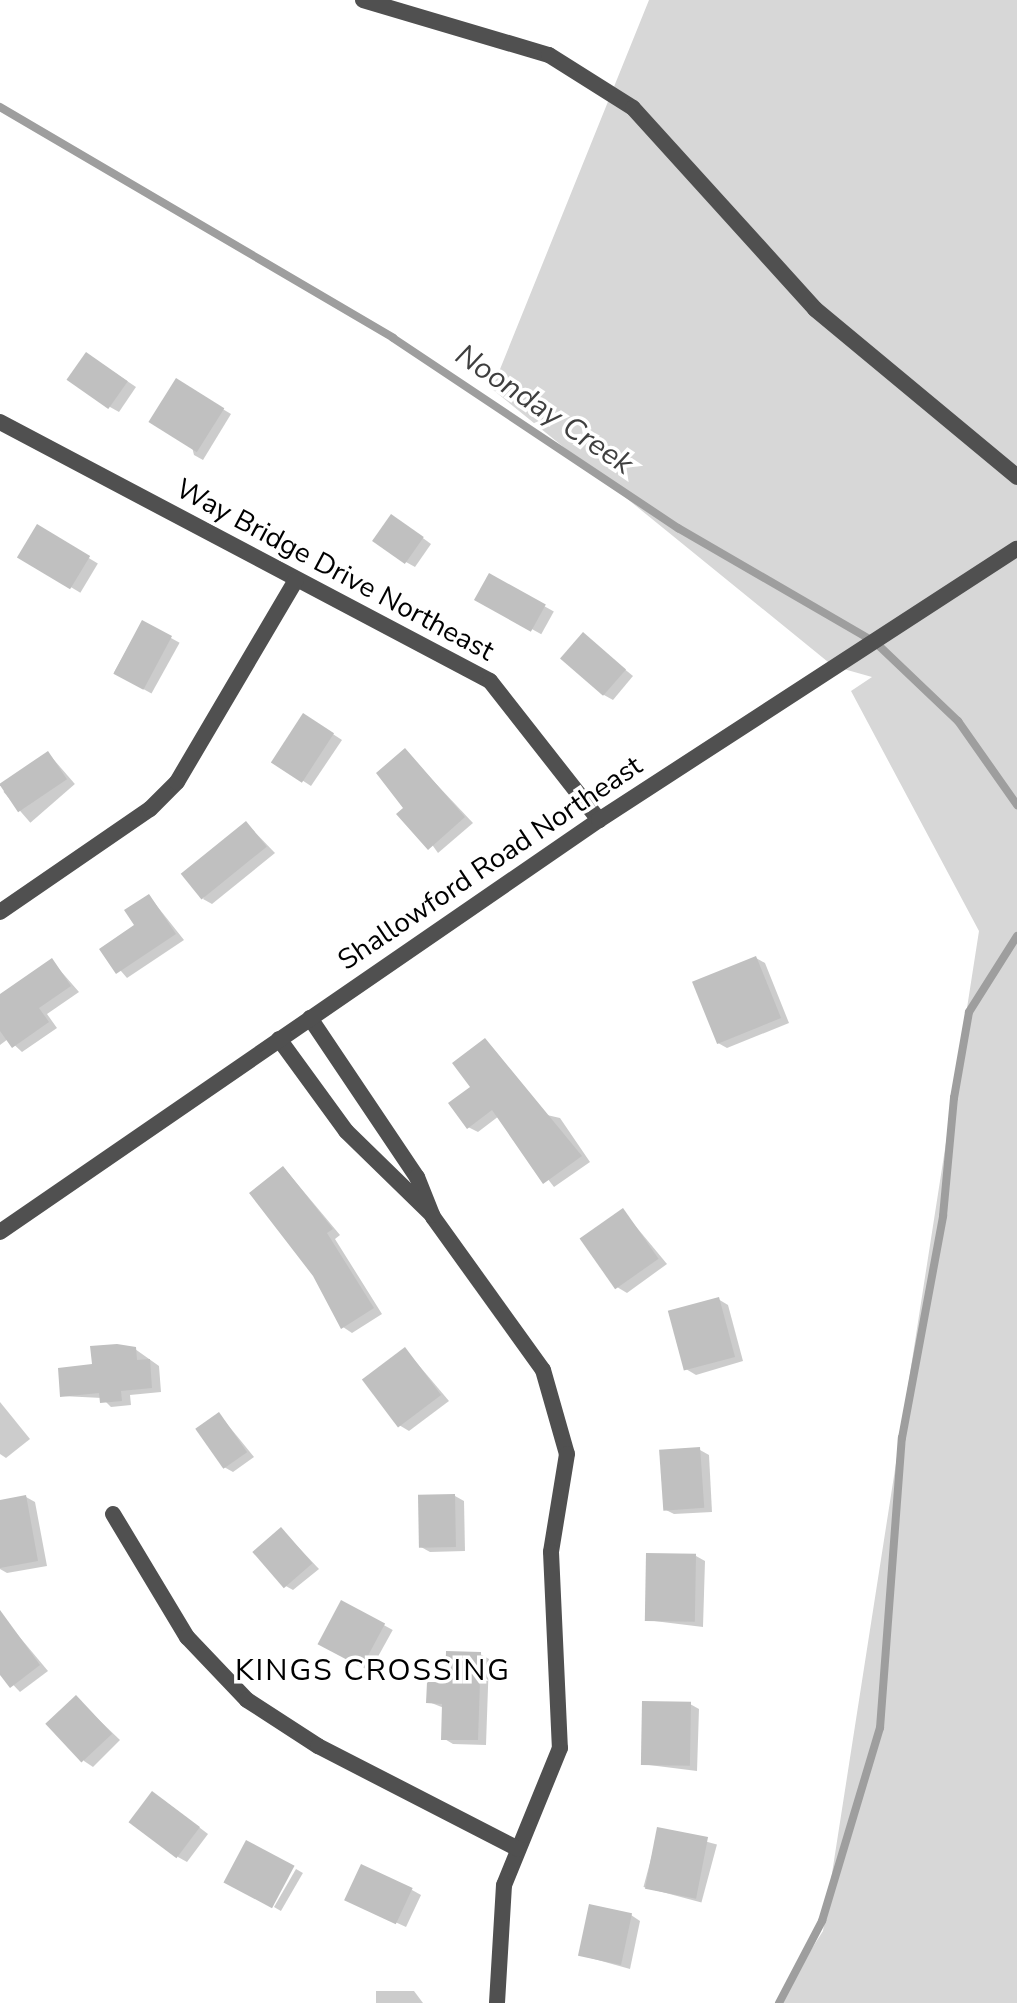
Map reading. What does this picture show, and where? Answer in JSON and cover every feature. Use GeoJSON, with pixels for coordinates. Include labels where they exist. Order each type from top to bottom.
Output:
{"type":"FeatureCollection","features":[{"type":"Feature","properties":{"kind":"street"},"geometry":{"type":"LineString","coordinates":[[363,0],[549,55],[633,108],[785,280],[1017,477]]}},
{"type":"Feature","properties":{"kind":"street","name":"Way Bridge Drive Northeast"},"geometry":{"type":"LineString","coordinates":[[0,422],[490,681],[599,820]]}},
{"type":"Feature","properties":{"kind":"street","name":"Shallowford Road Northeast"},"geometry":{"type":"LineString","coordinates":[[0,1232],[599,820],[1015,550]]}},
{"type":"Feature","properties":{"kind":"street"},"geometry":{"type":"LineString","coordinates":[[0,912],[150,809],[177,782],[296,580]]}},
{"type":"Feature","properties":{"kind":"street"},"geometry":{"type":"LineString","coordinates":[[310,1018],[417,1177],[433,1217]]}},
{"type":"Feature","properties":{"kind":"street"},"geometry":{"type":"LineString","coordinates":[[279,1039],[346,1131],[433,1217],[543,1370],[567,1454],[551,1552],[560,1748],[518,1849],[498,1927],[497,2003]]}},
{"type":"Feature","properties":{"kind":"street"},"geometry":{"type":"LineString","coordinates":[[113,1514],[187,1637],[247,1700],[330,1753],[518,1849]]}},
{"type":"Feature","properties":{"kind":"shaded area"},"geometry":{"type":"Polygon","coordinates":[[[649,0],[1017,0],[1017,2003],[777,2003],[823,1931],[979,931],[851,691],[872,677],[833,666],[492,389],[649,0]]]}},
{"type":"Feature","properties":{"kind":"building"},"geometry":{"type":"Polygon","coordinates":[[[86,352],[128,381],[108,409],[66,380],[86,352]]]}},
{"type":"Feature","properties":{"kind":"building"},"geometry":{"type":"Polygon","coordinates":[[[176,378],[224,408],[197,452],[148,422],[176,378]]]}},
{"type":"Feature","properties":{"kind":"building"},"geometry":{"type":"Polygon","coordinates":[[[391,514],[424,537],[405,564],[372,541],[391,514]]]}},
{"type":"Feature","properties":{"kind":"building"},"geometry":{"type":"Polygon","coordinates":[[[37,524],[90,556],[70,589],[17,557],[37,524]]]}},
{"type":"Feature","properties":{"kind":"building"},"geometry":{"type":"Polygon","coordinates":[[[489,573],[546,605],[531,632],[474,600],[489,573]]]}},
{"type":"Feature","properties":{"kind":"building"},"geometry":{"type":"Polygon","coordinates":[[[142,620],[172,636],[143,690],[113,674],[142,620]]]}},
{"type":"Feature","properties":{"kind":"building"},"geometry":{"type":"Polygon","coordinates":[[[583,632],[626,669],[603,696],[560,658],[583,632]]]}},
{"type":"Feature","properties":{"kind":"building"},"geometry":{"type":"Polygon","coordinates":[[[303,713],[334,733],[302,783],[271,762],[303,713]]]}},
{"type":"Feature","properties":{"kind":"building"},"geometry":{"type":"Polygon","coordinates":[[[405,748],[465,817],[428,850],[396,814],[403,808],[376,773],[405,748]]]}},
{"type":"Feature","properties":{"kind":"building"},"geometry":{"type":"Polygon","coordinates":[[[48,751],[67,779],[18,812],[0,783],[48,751]]]}},
{"type":"Feature","properties":{"kind":"building"},"geometry":{"type":"Polygon","coordinates":[[[246,821],[267,847],[201,900],[181,874],[246,821]]]}},
{"type":"Feature","properties":{"kind":"building"},"geometry":{"type":"Polygon","coordinates":[[[149,894],[176,934],[116,974],[99,949],[134,925],[124,910],[149,894]]]}},
{"type":"Feature","properties":{"kind":"building"},"geometry":{"type":"Polygon","coordinates":[[[756,956],[781,1018],[717,1044],[692,982],[756,956]]]}},
{"type":"Feature","properties":{"kind":"building"},"geometry":{"type":"Polygon","coordinates":[[[52,958],[71,986],[39,1008],[49,1022],[12,1048],[0,1031],[0,994],[52,958]]]}},
{"type":"Feature","properties":{"kind":"building"},"geometry":{"type":"Polygon","coordinates":[[[485,1038],[582,1156],[543,1184],[492,1110],[467,1129],[448,1103],[470,1087],[452,1063],[485,1038]]]}},
{"type":"Feature","properties":{"kind":"building"},"geometry":{"type":"Polygon","coordinates":[[[283,1166],[333,1229],[327,1233],[374,1308],[341,1329],[313,1276],[249,1193],[283,1166]]]}},
{"type":"Feature","properties":{"kind":"building"},"geometry":{"type":"Polygon","coordinates":[[[623,1208],[659,1259],[615,1289],[580,1238],[623,1208]]]}},
{"type":"Feature","properties":{"kind":"building"},"geometry":{"type":"Polygon","coordinates":[[[719,1297],[735,1357],[684,1371],[668,1311],[719,1297]]]}},
{"type":"Feature","properties":{"kind":"building"},"geometry":{"type":"Polygon","coordinates":[[[117,1344],[136,1347],[137,1360],[150,1359],[152,1388],[121,1391],[122,1401],[100,1403],[99,1393],[60,1397],[58,1368],[92,1364],[90,1346],[117,1344]]]}},
{"type":"Feature","properties":{"kind":"building"},"geometry":{"type":"Polygon","coordinates":[[[405,1347],[441,1395],[398,1427],[362,1379],[405,1347]]]}},
{"type":"Feature","properties":{"kind":"building"},"geometry":{"type":"Polygon","coordinates":[[[219,1412],[247,1452],[223,1469],[195,1429],[219,1412]]]}},
{"type":"Feature","properties":{"kind":"building"},"geometry":{"type":"Polygon","coordinates":[[[700,1447],[704,1508],[663,1511],[659,1450],[700,1447]]]}},
{"type":"Feature","properties":{"kind":"building"},"geometry":{"type":"Polygon","coordinates":[[[455,1494],[456,1547],[419,1548],[418,1495],[455,1494]]]}},
{"type":"Feature","properties":{"kind":"building"},"geometry":{"type":"Polygon","coordinates":[[[26,1495],[38,1561],[0,1568],[0,1500],[26,1495]]]}},
{"type":"Feature","properties":{"kind":"building"},"geometry":{"type":"Polygon","coordinates":[[[281,1527],[312,1563],[284,1588],[252,1552],[281,1527]]]}},
{"type":"Feature","properties":{"kind":"building"},"geometry":{"type":"Polygon","coordinates":[[[646,1553],[696,1554],[695,1622],[645,1621],[646,1553]]]}},
{"type":"Feature","properties":{"kind":"building"},"geometry":{"type":"Polygon","coordinates":[[[341,1600],[385,1623],[362,1668],[318,1644],[341,1600]]]}},
{"type":"Feature","properties":{"kind":"building"},"geometry":{"type":"Polygon","coordinates":[[[0,1610],[40,1665],[10,1688],[0,1675],[0,1610]]]}},
{"type":"Feature","properties":{"kind":"building"},"geometry":{"type":"Polygon","coordinates":[[[446,1651],[481,1652],[478,1740],[441,1740],[442,1704],[426,1703],[427,1682],[445,1682],[446,1651]]]}},
{"type":"Feature","properties":{"kind":"building"},"geometry":{"type":"Polygon","coordinates":[[[76,1695],[112,1734],[81,1762],[45,1724],[76,1695]]]}},
{"type":"Feature","properties":{"kind":"building"},"geometry":{"type":"Polygon","coordinates":[[[642,1701],[691,1702],[690,1766],[641,1765],[642,1701]]]}},
{"type":"Feature","properties":{"kind":"building"},"geometry":{"type":"Polygon","coordinates":[[[152,1791],[200,1827],[176,1858],[129,1822],[152,1791]]]}},
{"type":"Feature","properties":{"kind":"building"},"geometry":{"type":"Polygon","coordinates":[[[657,1827],[708,1837],[696,1899],[645,1889],[657,1827]]]}},
{"type":"Feature","properties":{"kind":"building"},"geometry":{"type":"Polygon","coordinates":[[[246,1840],[295,1866],[272,1908],[223,1882],[246,1840]]]}},
{"type":"Feature","properties":{"kind":"building"},"geometry":{"type":"Polygon","coordinates":[[[361,1864],[413,1888],[396,1924],[344,1900],[361,1864]]]}},
{"type":"Feature","properties":{"kind":"building"},"geometry":{"type":"Polygon","coordinates":[[[589,1904],[632,1913],[621,1965],[578,1956],[589,1904]]]}},
{"type":"Feature","properties":{"kind":"waterway","name":"Noonday Creek"},"geometry":{"type":"LineString","coordinates":[[0,107],[393,338],[678,528],[875,642],[958,721],[1017,805]]}},
{"type":"Feature","properties":{"kind":"waterway"},"geometry":{"type":"LineString","coordinates":[[779,2003],[822,1921],[880,1728],[902,1438],[943,1216],[954,1098],[969,1012],[1017,936]]}},
{"type":"Feature","properties":{"kind":"district","name":"KINGS CROSSING"},"geometry":{"type":"Point","coordinates":[373,1671]}}]}
